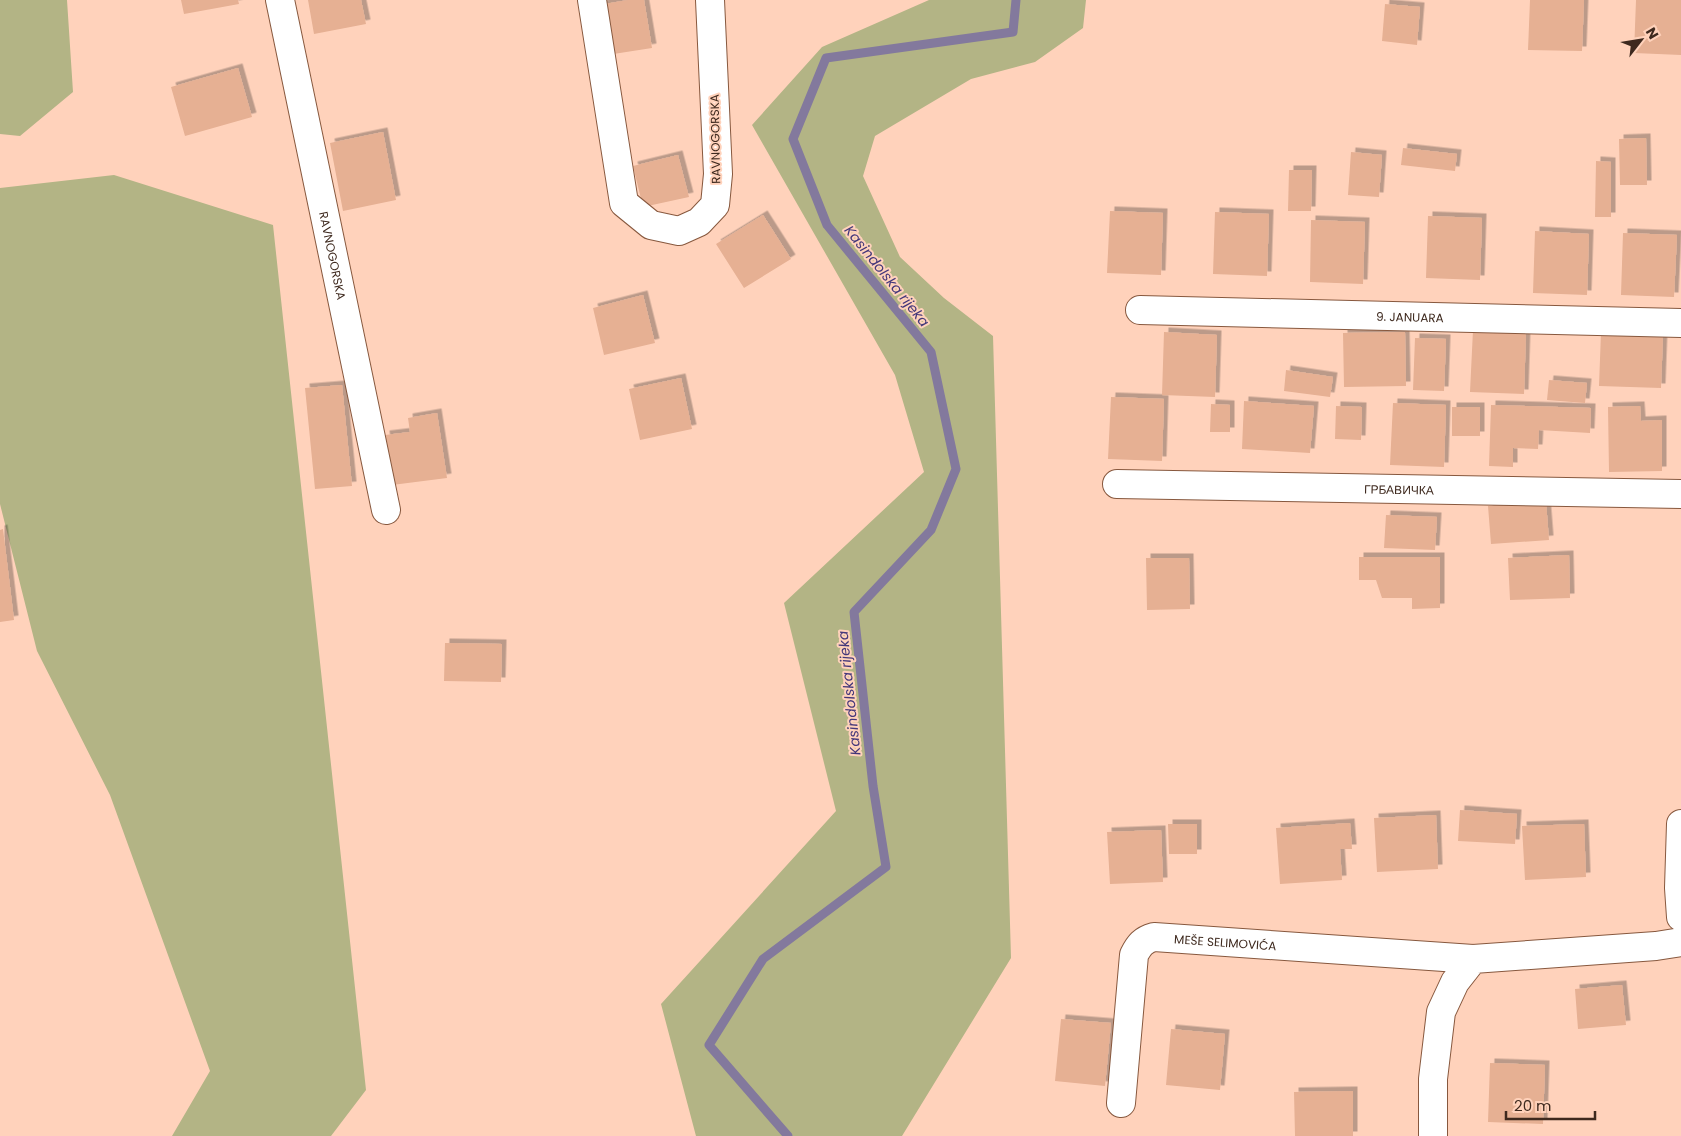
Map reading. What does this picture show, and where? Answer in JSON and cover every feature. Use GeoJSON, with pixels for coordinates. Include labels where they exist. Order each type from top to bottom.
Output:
{"type":"FeatureCollection","features":[{"type":"Feature","properties":{"kind":"street","name":"RAVNOGORSKA"},"geometry":{"type":"LineString","coordinates":[[280,0],[386,510]]}},
{"type":"Feature","properties":{"kind":"street","name":"RAVNOGORSKA"},"geometry":{"type":"LineString","coordinates":[[592,0],[624,203],[651,225],[680,231],[700,222],[715,205],[718,174],[710,0]]}},
{"type":"Feature","properties":{"kind":"street","name":"9. JANUARA"},"geometry":{"type":"LineString","coordinates":[[1140,310],[1681,323]]}},
{"type":"Feature","properties":{"kind":"street","name":"ГРБАВИЧКА"},"geometry":{"type":"LineString","coordinates":[[1117,484],[1681,494]]}},
{"type":"Feature","properties":{"kind":"street"},"geometry":{"type":"LineString","coordinates":[[1681,824],[1679,888],[1681,917]]}},
{"type":"Feature","properties":{"kind":"street","name":"MEŠE SELIMOVIĆA"},"geometry":{"type":"LineString","coordinates":[[1121,1103],[1134,955],[1147,939],[1154,937],[1473,959],[1656,946],[1681,942]]}},
{"type":"Feature","properties":{"kind":"street"},"geometry":{"type":"LineString","coordinates":[[1433,1136],[1433,1079],[1441,1012],[1455,982],[1473,959]]}},
{"type":"Feature","properties":{"kind":"green space"},"geometry":{"type":"Polygon","coordinates":[[[0,0],[67,0],[73,92],[20,136],[0,134],[0,0]]]}},
{"type":"Feature","properties":{"kind":"green space"},"geometry":{"type":"Polygon","coordinates":[[[929,0],[1086,0],[1083,28],[1035,62],[971,79],[875,136],[863,176],[900,257],[944,298],[993,336],[1011,958],[902,1136],[696,1136],[661,1004],[836,811],[784,603],[924,472],[895,375],[752,125],[822,47],[929,0]]]}},
{"type":"Feature","properties":{"kind":"green space"},"geometry":{"type":"Polygon","coordinates":[[[114,175],[273,225],[366,1090],[331,1136],[172,1136],[210,1071],[110,795],[37,651],[0,504],[0,188],[114,175]]]}},
{"type":"Feature","properties":{"kind":"building"},"geometry":{"type":"Polygon","coordinates":[[[181,0],[238,0],[239,4],[184,14],[181,0]]]}},
{"type":"Feature","properties":{"kind":"building"},"geometry":{"type":"Polygon","coordinates":[[[308,0],[361,0],[366,24],[314,34],[308,0]]]}},
{"type":"Feature","properties":{"kind":"building"},"geometry":{"type":"Polygon","coordinates":[[[628,0],[644,0],[652,48],[607,55],[599,5],[628,0]]]}},
{"type":"Feature","properties":{"kind":"building"},"geometry":{"type":"Polygon","coordinates":[[[1530,0],[1584,0],[1582,51],[1528,50],[1530,0]]]}},
{"type":"Feature","properties":{"kind":"building"},"geometry":{"type":"Polygon","coordinates":[[[1636,0],[1681,0],[1681,55],[1634,53],[1636,0]]]}},
{"type":"Feature","properties":{"kind":"building"},"geometry":{"type":"Polygon","coordinates":[[[1385,4],[1420,7],[1417,45],[1382,41],[1385,4]]]}},
{"type":"Feature","properties":{"kind":"building"},"geometry":{"type":"Polygon","coordinates":[[[238,68],[252,117],[185,136],[171,87],[238,68]]]}},
{"type":"Feature","properties":{"kind":"building"},"geometry":{"type":"Polygon","coordinates":[[[383,132],[396,200],[343,211],[330,143],[383,132]]]}},
{"type":"Feature","properties":{"kind":"building"},"geometry":{"type":"Polygon","coordinates":[[[1646,138],[1647,185],[1620,185],[1619,139],[1646,138]]]}},
{"type":"Feature","properties":{"kind":"building"},"geometry":{"type":"Polygon","coordinates":[[[1403,148],[1457,154],[1455,171],[1401,165],[1403,148]]]}},
{"type":"Feature","properties":{"kind":"building"},"geometry":{"type":"Polygon","coordinates":[[[1351,152],[1382,155],[1379,197],[1348,195],[1351,152]]]}},
{"type":"Feature","properties":{"kind":"building"},"geometry":{"type":"Polygon","coordinates":[[[678,155],[689,197],[643,207],[633,166],[678,155]]]}},
{"type":"Feature","properties":{"kind":"building"},"geometry":{"type":"Polygon","coordinates":[[[1596,161],[1611,162],[1611,217],[1595,217],[1596,161]]]}},
{"type":"Feature","properties":{"kind":"building"},"geometry":{"type":"Polygon","coordinates":[[[1289,170],[1312,170],[1311,211],[1288,211],[1289,170]]]}},
{"type":"Feature","properties":{"kind":"building"},"geometry":{"type":"Polygon","coordinates":[[[1110,211],[1163,213],[1161,275],[1107,273],[1110,211]]]}},
{"type":"Feature","properties":{"kind":"building"},"geometry":{"type":"Polygon","coordinates":[[[1215,212],[1269,214],[1267,276],[1213,274],[1215,212]]]}},
{"type":"Feature","properties":{"kind":"building"},"geometry":{"type":"Polygon","coordinates":[[[763,215],[791,259],[744,288],[716,244],[763,215]]]}},
{"type":"Feature","properties":{"kind":"building"},"geometry":{"type":"Polygon","coordinates":[[[1428,216],[1482,218],[1480,280],[1426,278],[1428,216]]]}},
{"type":"Feature","properties":{"kind":"building"},"geometry":{"type":"Polygon","coordinates":[[[1311,220],[1365,222],[1363,284],[1310,282],[1311,220]]]}},
{"type":"Feature","properties":{"kind":"building"},"geometry":{"type":"Polygon","coordinates":[[[1535,231],[1589,234],[1587,295],[1533,293],[1535,231]]]}},
{"type":"Feature","properties":{"kind":"building"},"geometry":{"type":"Polygon","coordinates":[[[1623,233],[1677,235],[1674,297],[1621,295],[1623,233]]]}},
{"type":"Feature","properties":{"kind":"building"},"geometry":{"type":"Polygon","coordinates":[[[643,295],[655,343],[604,355],[593,308],[643,295]]]}},
{"type":"Feature","properties":{"kind":"building"},"geometry":{"type":"Polygon","coordinates":[[[1473,330],[1526,332],[1524,394],[1470,392],[1473,330]]]}},
{"type":"Feature","properties":{"kind":"building"},"geometry":{"type":"Polygon","coordinates":[[[1164,332],[1217,335],[1215,397],[1162,395],[1164,332]]]}},
{"type":"Feature","properties":{"kind":"building"},"geometry":{"type":"Polygon","coordinates":[[[1405,332],[1406,386],[1344,387],[1343,333],[1405,332]]]}},
{"type":"Feature","properties":{"kind":"building"},"geometry":{"type":"Polygon","coordinates":[[[1601,332],[1663,334],[1661,388],[1599,386],[1601,332]]]}},
{"type":"Feature","properties":{"kind":"building"},"geometry":{"type":"Polygon","coordinates":[[[1415,338],[1446,339],[1444,391],[1413,390],[1415,338]]]}},
{"type":"Feature","properties":{"kind":"building"},"geometry":{"type":"Polygon","coordinates":[[[1286,370],[1333,377],[1330,397],[1284,391],[1286,370]]]}},
{"type":"Feature","properties":{"kind":"building"},"geometry":{"type":"Polygon","coordinates":[[[681,378],[692,429],[640,440],[629,389],[681,378]]]}},
{"type":"Feature","properties":{"kind":"building"},"geometry":{"type":"Polygon","coordinates":[[[1549,380],[1587,383],[1585,403],[1547,400],[1549,380]]]}},
{"type":"Feature","properties":{"kind":"building"},"geometry":{"type":"Polygon","coordinates":[[[342,385],[352,486],[315,489],[305,388],[342,385]]]}},
{"type":"Feature","properties":{"kind":"building"},"geometry":{"type":"Polygon","coordinates":[[[1111,397],[1164,399],[1162,461],[1108,459],[1111,397]]]}},
{"type":"Feature","properties":{"kind":"building"},"geometry":{"type":"Polygon","coordinates":[[[1244,401],[1314,406],[1310,453],[1242,449],[1244,401]]]}},
{"type":"Feature","properties":{"kind":"building"},"geometry":{"type":"Polygon","coordinates":[[[1393,403],[1446,405],[1444,467],[1390,465],[1393,403]]]}},
{"type":"Feature","properties":{"kind":"building"},"geometry":{"type":"Polygon","coordinates":[[[1211,404],[1230,405],[1230,432],[1210,432],[1211,404]]]}},
{"type":"Feature","properties":{"kind":"building"},"geometry":{"type":"Polygon","coordinates":[[[1491,405],[1591,408],[1590,433],[1539,430],[1538,449],[1513,448],[1513,467],[1489,466],[1491,405]]]}},
{"type":"Feature","properties":{"kind":"building"},"geometry":{"type":"Polygon","coordinates":[[[1336,406],[1362,407],[1361,440],[1335,439],[1336,406]]]}},
{"type":"Feature","properties":{"kind":"building"},"geometry":{"type":"Polygon","coordinates":[[[1640,406],[1641,421],[1662,420],[1662,471],[1609,472],[1608,407],[1640,406]]]}},
{"type":"Feature","properties":{"kind":"building"},"geometry":{"type":"Polygon","coordinates":[[[1452,407],[1480,407],[1480,436],[1452,436],[1452,407]]]}},
{"type":"Feature","properties":{"kind":"building"},"geometry":{"type":"Polygon","coordinates":[[[437,413],[447,478],[392,485],[385,435],[410,432],[408,418],[437,413]]]}},
{"type":"Feature","properties":{"kind":"building"},"geometry":{"type":"Polygon","coordinates":[[[1546,502],[1549,540],[1491,544],[1488,506],[1546,502]]]}},
{"type":"Feature","properties":{"kind":"building"},"geometry":{"type":"Polygon","coordinates":[[[1386,515],[1437,517],[1435,550],[1384,548],[1386,515]]]}},
{"type":"Feature","properties":{"kind":"building"},"geometry":{"type":"Polygon","coordinates":[[[3,529],[14,620],[0,622],[0,530],[3,529]]]}},
{"type":"Feature","properties":{"kind":"building"},"geometry":{"type":"Polygon","coordinates":[[[1569,555],[1570,598],[1510,600],[1508,558],[1569,555]]]}},
{"type":"Feature","properties":{"kind":"building"},"geometry":{"type":"Polygon","coordinates":[[[1359,557],[1440,557],[1440,608],[1412,609],[1412,598],[1382,598],[1376,580],[1359,580],[1359,557]]]}},
{"type":"Feature","properties":{"kind":"building"},"geometry":{"type":"Polygon","coordinates":[[[1146,558],[1189,558],[1190,609],[1147,610],[1146,558]]]}},
{"type":"Feature","properties":{"kind":"building"},"geometry":{"type":"Polygon","coordinates":[[[445,643],[502,644],[501,682],[444,681],[445,643]]]}},
{"type":"Feature","properties":{"kind":"building"},"geometry":{"type":"Polygon","coordinates":[[[1460,810],[1517,814],[1515,844],[1458,841],[1460,810]]]}},
{"type":"Feature","properties":{"kind":"building"},"geometry":{"type":"Polygon","coordinates":[[[1436,815],[1438,869],[1377,872],[1374,818],[1436,815]]]}},
{"type":"Feature","properties":{"kind":"building"},"geometry":{"type":"Polygon","coordinates":[[[1350,823],[1352,849],[1340,849],[1342,880],[1280,884],[1276,828],[1350,823]]]}},
{"type":"Feature","properties":{"kind":"building"},"geometry":{"type":"Polygon","coordinates":[[[1168,824],[1197,824],[1197,854],[1169,854],[1168,824]]]}},
{"type":"Feature","properties":{"kind":"building"},"geometry":{"type":"Polygon","coordinates":[[[1584,824],[1586,877],[1525,880],[1522,826],[1584,824]]]}},
{"type":"Feature","properties":{"kind":"building"},"geometry":{"type":"Polygon","coordinates":[[[1161,830],[1163,882],[1110,884],[1107,832],[1161,830]]]}},
{"type":"Feature","properties":{"kind":"building"},"geometry":{"type":"Polygon","coordinates":[[[1622,985],[1626,1025],[1578,1029],[1575,989],[1622,985]]]}},
{"type":"Feature","properties":{"kind":"building"},"geometry":{"type":"Polygon","coordinates":[[[1061,1019],[1111,1023],[1105,1086],[1055,1081],[1061,1019]]]}},
{"type":"Feature","properties":{"kind":"building"},"geometry":{"type":"Polygon","coordinates":[[[1171,1029],[1225,1034],[1220,1090],[1166,1085],[1171,1029]]]}},
{"type":"Feature","properties":{"kind":"building"},"geometry":{"type":"Polygon","coordinates":[[[1490,1063],[1545,1065],[1543,1124],[1488,1122],[1490,1063]]]}},
{"type":"Feature","properties":{"kind":"building"},"geometry":{"type":"Polygon","coordinates":[[[1353,1091],[1353,1136],[1295,1136],[1294,1092],[1353,1091]]]}},
{"type":"Feature","properties":{"kind":"waterway","name":"Kasindolska rijeka"},"geometry":{"type":"LineString","coordinates":[[788,1136],[709,1045],[763,959],[886,867],[873,786],[854,612],[931,530],[956,469],[931,352],[827,225],[793,139],[826,58],[1013,32],[1016,0]]}}]}
